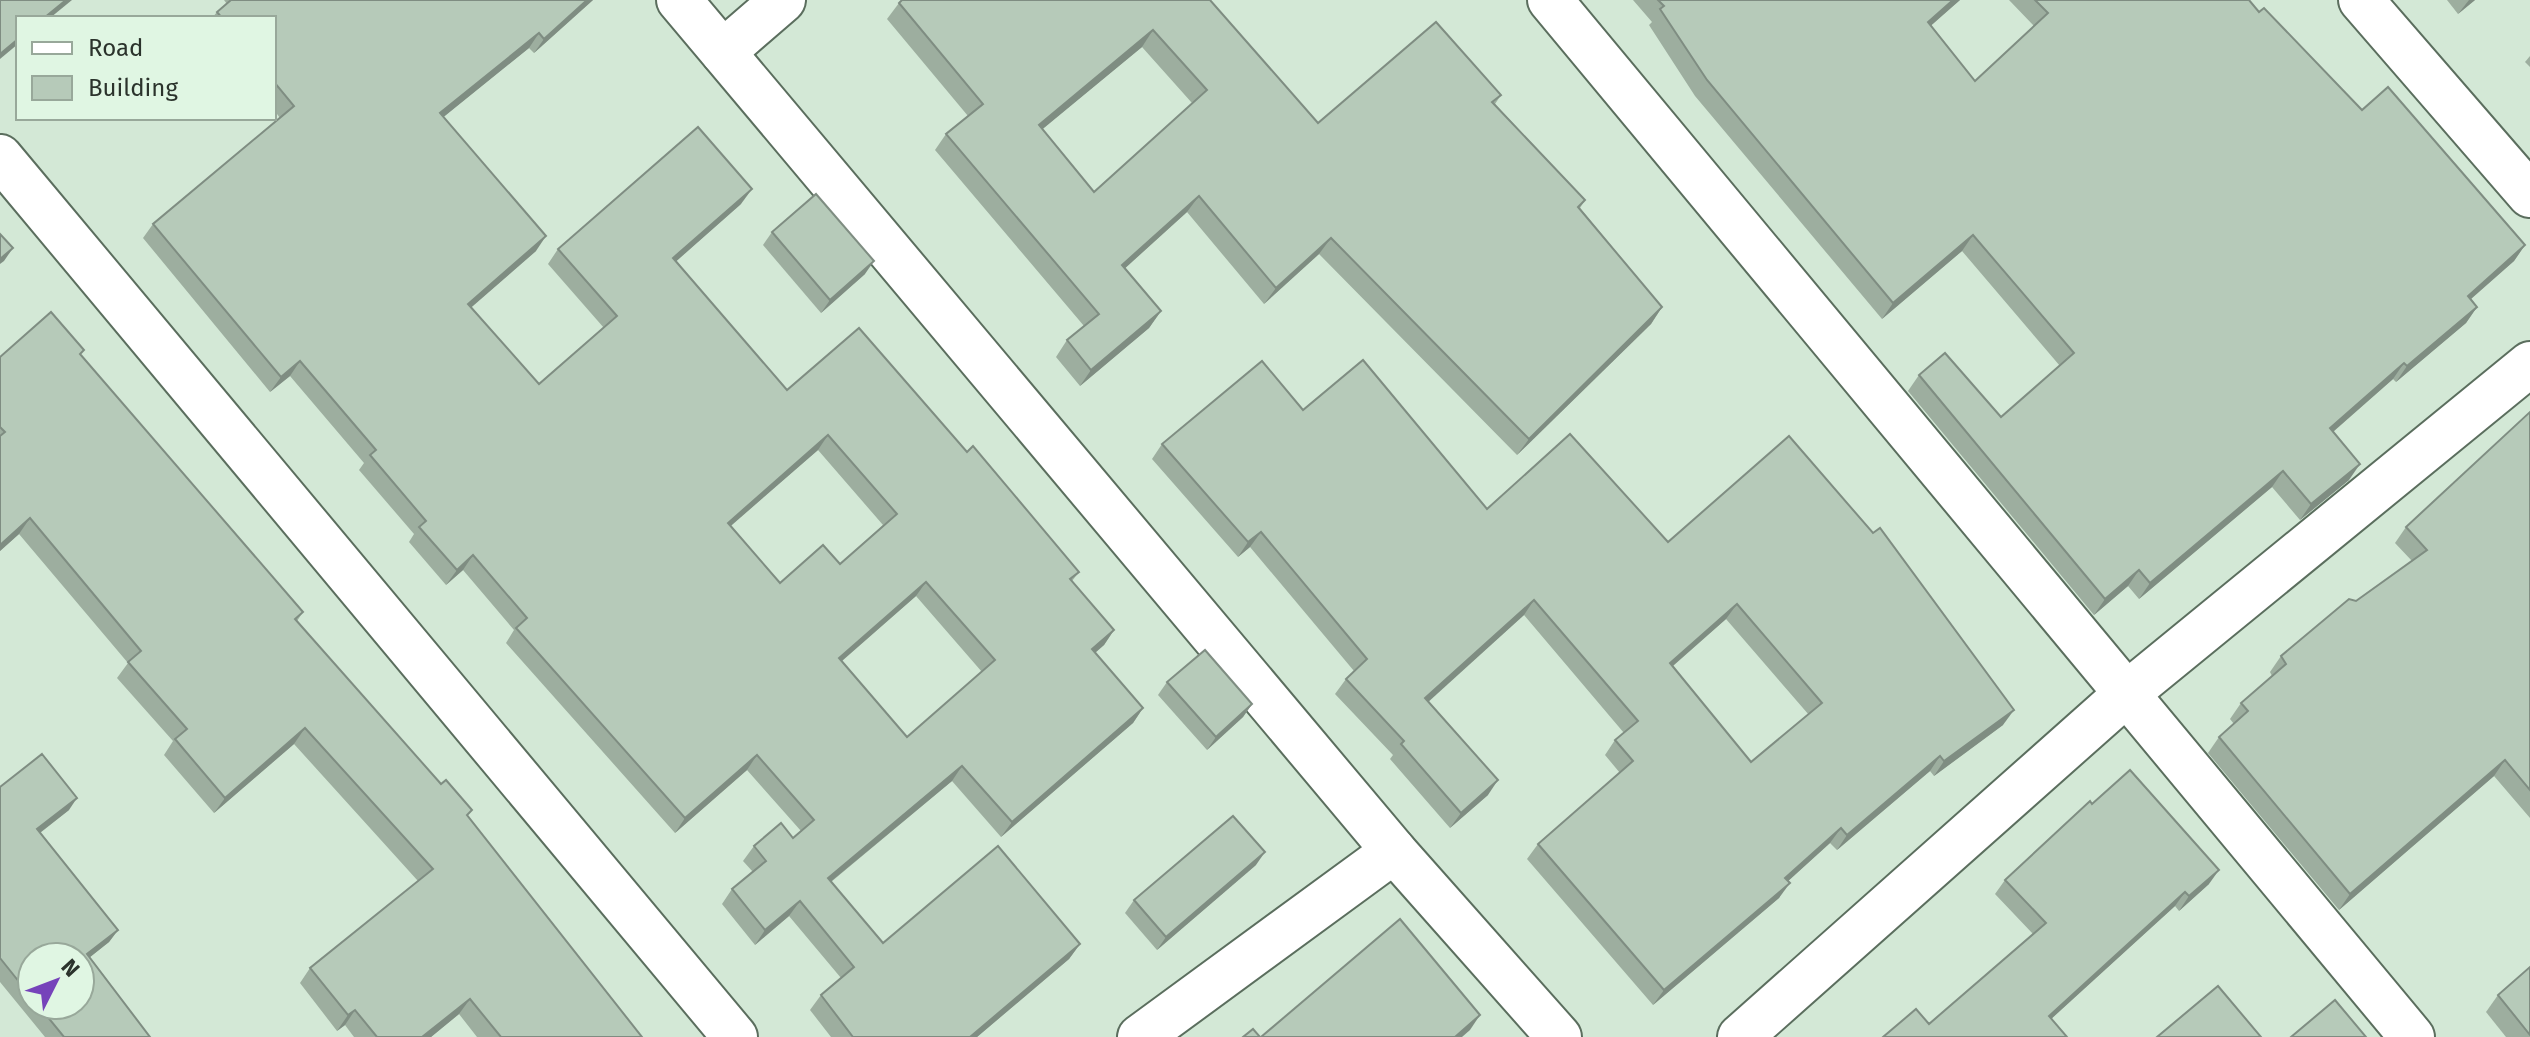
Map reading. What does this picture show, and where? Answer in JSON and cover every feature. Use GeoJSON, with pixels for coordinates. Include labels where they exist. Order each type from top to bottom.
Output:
{"type":"FeatureCollection","features":[{"type":"Feature","properties":{"kind":"street"},"geometry":{"type":"LineString","coordinates":[[679,0],[1394,851],[1559,1037]]}},
{"type":"Feature","properties":{"kind":"street"},"geometry":{"type":"LineString","coordinates":[[723,52],[783,0]]}},
{"type":"Feature","properties":{"kind":"street"},"geometry":{"type":"LineString","coordinates":[[1550,0],[2412,1037]]}},
{"type":"Feature","properties":{"kind":"street"},"geometry":{"type":"LineString","coordinates":[[2361,0],[2530,195]]}},
{"type":"Feature","properties":{"kind":"street"},"geometry":{"type":"LineString","coordinates":[[0,157],[735,1037]]}},
{"type":"Feature","properties":{"kind":"street"},"geometry":{"type":"LineString","coordinates":[[1740,1037],[2125,695],[2530,364]]}},
{"type":"Feature","properties":{"kind":"street"},"geometry":{"type":"LineString","coordinates":[[1140,1037],[1394,851]]}},
{"type":"Feature","properties":{"kind":"building"},"geometry":{"type":"Polygon","coordinates":[[[0,0],[66,0],[46,16],[16,16],[16,41],[0,54],[0,0]]]}},
{"type":"Feature","properties":{"kind":"building"},"geometry":{"type":"Polygon","coordinates":[[[231,0],[587,0],[544,39],[539,33],[440,113],[546,236],[468,304],[539,384],[617,316],[558,249],[698,127],[752,189],[673,258],[787,390],[859,328],[967,452],[973,446],[1079,572],[1070,579],[1114,630],[1092,649],[1143,708],[1012,822],[962,766],[828,878],[883,943],[998,846],[1080,944],[970,1037],[853,1037],[821,995],[854,967],[800,901],[765,930],[732,889],[766,861],[754,846],[781,823],[793,838],[814,820],[757,755],[685,818],[516,628],[527,618],[473,555],[457,570],[419,527],[426,521],[370,455],[376,450],[300,361],[281,377],[153,224],[294,106],[276,84],[276,16],[220,16],[217,12],[231,0]],[[828,435],[728,523],[780,583],[823,545],[840,564],[897,514],[828,435]],[[926,582],[839,658],[907,737],[995,660],[926,582]]]}},
{"type":"Feature","properties":{"kind":"building"},"geometry":{"type":"Polygon","coordinates":[[[902,0],[1210,0],[1318,123],[1436,22],[1501,95],[1492,102],[1585,200],[1578,207],[1662,307],[1529,439],[1331,238],[1276,288],[1199,196],[1122,265],[1161,311],[1091,370],[1067,340],[1099,314],[946,134],[983,104],[899,3],[902,0]],[[1153,30],[1039,125],[1094,192],[1207,90],[1153,30]]]}},
{"type":"Feature","properties":{"kind":"building"},"geometry":{"type":"Polygon","coordinates":[[[1658,0],[1953,0],[1928,22],[1975,81],[2048,13],[2035,0],[2249,0],[2259,12],[2264,8],[2362,110],[2388,87],[2525,245],[2468,296],[2477,307],[2407,366],[2404,363],[2330,428],[2360,464],[2311,504],[2283,471],[2150,583],[2139,570],[2105,599],[1919,375],[1945,353],[2001,417],[2074,353],[1973,235],[1893,303],[1707,80],[1660,9],[1664,6],[1658,0]]]}},
{"type":"Feature","properties":{"kind":"building"},"geometry":{"type":"Polygon","coordinates":[[[816,194],[874,261],[830,300],[772,232],[816,194]]]}},
{"type":"Feature","properties":{"kind":"building"},"geometry":{"type":"Polygon","coordinates":[[[0,234],[13,248],[0,259],[0,234]]]}},
{"type":"Feature","properties":{"kind":"building"},"geometry":{"type":"Polygon","coordinates":[[[51,312],[84,350],[80,354],[303,612],[295,619],[441,784],[446,780],[472,810],[467,815],[642,1037],[501,1037],[470,999],[422,1037],[377,1037],[355,1010],[348,1015],[310,968],[433,869],[305,728],[225,798],[175,739],[187,729],[128,662],[141,651],[30,518],[0,545],[0,436],[5,432],[0,427],[0,357],[51,312]]]}},
{"type":"Feature","properties":{"kind":"building"},"geometry":{"type":"Polygon","coordinates":[[[1363,360],[1487,509],[1570,434],[1668,542],[1789,436],[1873,533],[1880,528],[2014,710],[1944,761],[1940,756],[1847,835],[1841,828],[1785,878],[1790,883],[1664,990],[1538,844],[1633,761],[1615,740],[1638,721],[1534,600],[1425,698],[1498,780],[1461,813],[1401,744],[1404,741],[1346,679],[1367,659],[1261,532],[1248,542],[1162,444],[1262,361],[1303,410],[1363,360]],[[1737,604],[1670,663],[1751,762],[1822,703],[1737,604]]]}},
{"type":"Feature","properties":{"kind":"building"},"geometry":{"type":"Polygon","coordinates":[[[2530,412],[2530,790],[2505,760],[2350,894],[2219,737],[2248,711],[2241,703],[2286,664],[2281,656],[2349,599],[2356,601],[2427,550],[2406,527],[2530,412]]]}},
{"type":"Feature","properties":{"kind":"building"},"geometry":{"type":"Polygon","coordinates":[[[1205,650],[1252,704],[1216,737],[1167,682],[1205,650]]]}},
{"type":"Feature","properties":{"kind":"building"},"geometry":{"type":"Polygon","coordinates":[[[42,754],[77,798],[37,829],[118,930],[96,947],[96,941],[16,941],[16,978],[0,958],[0,787],[42,754]]]}},
{"type":"Feature","properties":{"kind":"building"},"geometry":{"type":"Polygon","coordinates":[[[2130,770],[2219,870],[2189,896],[2185,892],[2049,1016],[2067,1037],[1883,1037],[1916,1009],[1929,1024],[2046,923],[2005,880],[2090,801],[2092,804],[2130,770]]]}},
{"type":"Feature","properties":{"kind":"building"},"geometry":{"type":"Polygon","coordinates":[[[1233,816],[1265,852],[1166,937],[1134,900],[1233,816]]]}},
{"type":"Feature","properties":{"kind":"building"},"geometry":{"type":"Polygon","coordinates":[[[1400,919],[1480,1015],[1455,1037],[1261,1037],[1400,919]]]}},
{"type":"Feature","properties":{"kind":"building"},"geometry":{"type":"Polygon","coordinates":[[[96,966],[150,1037],[64,1037],[51,1021],[96,1021],[96,966]]]}},
{"type":"Feature","properties":{"kind":"building"},"geometry":{"type":"Polygon","coordinates":[[[2530,967],[2530,1035],[2498,995],[2530,967]]]}},
{"type":"Feature","properties":{"kind":"building"},"geometry":{"type":"Polygon","coordinates":[[[2218,986],[2261,1037],[2157,1037],[2218,986]]]}},
{"type":"Feature","properties":{"kind":"building"},"geometry":{"type":"Polygon","coordinates":[[[2335,1000],[2366,1037],[2291,1037],[2335,1000]]]}},
{"type":"Feature","properties":{"kind":"building"},"geometry":{"type":"Polygon","coordinates":[[[1253,1029],[1260,1037],[1243,1037],[1253,1029]]]}}]}
